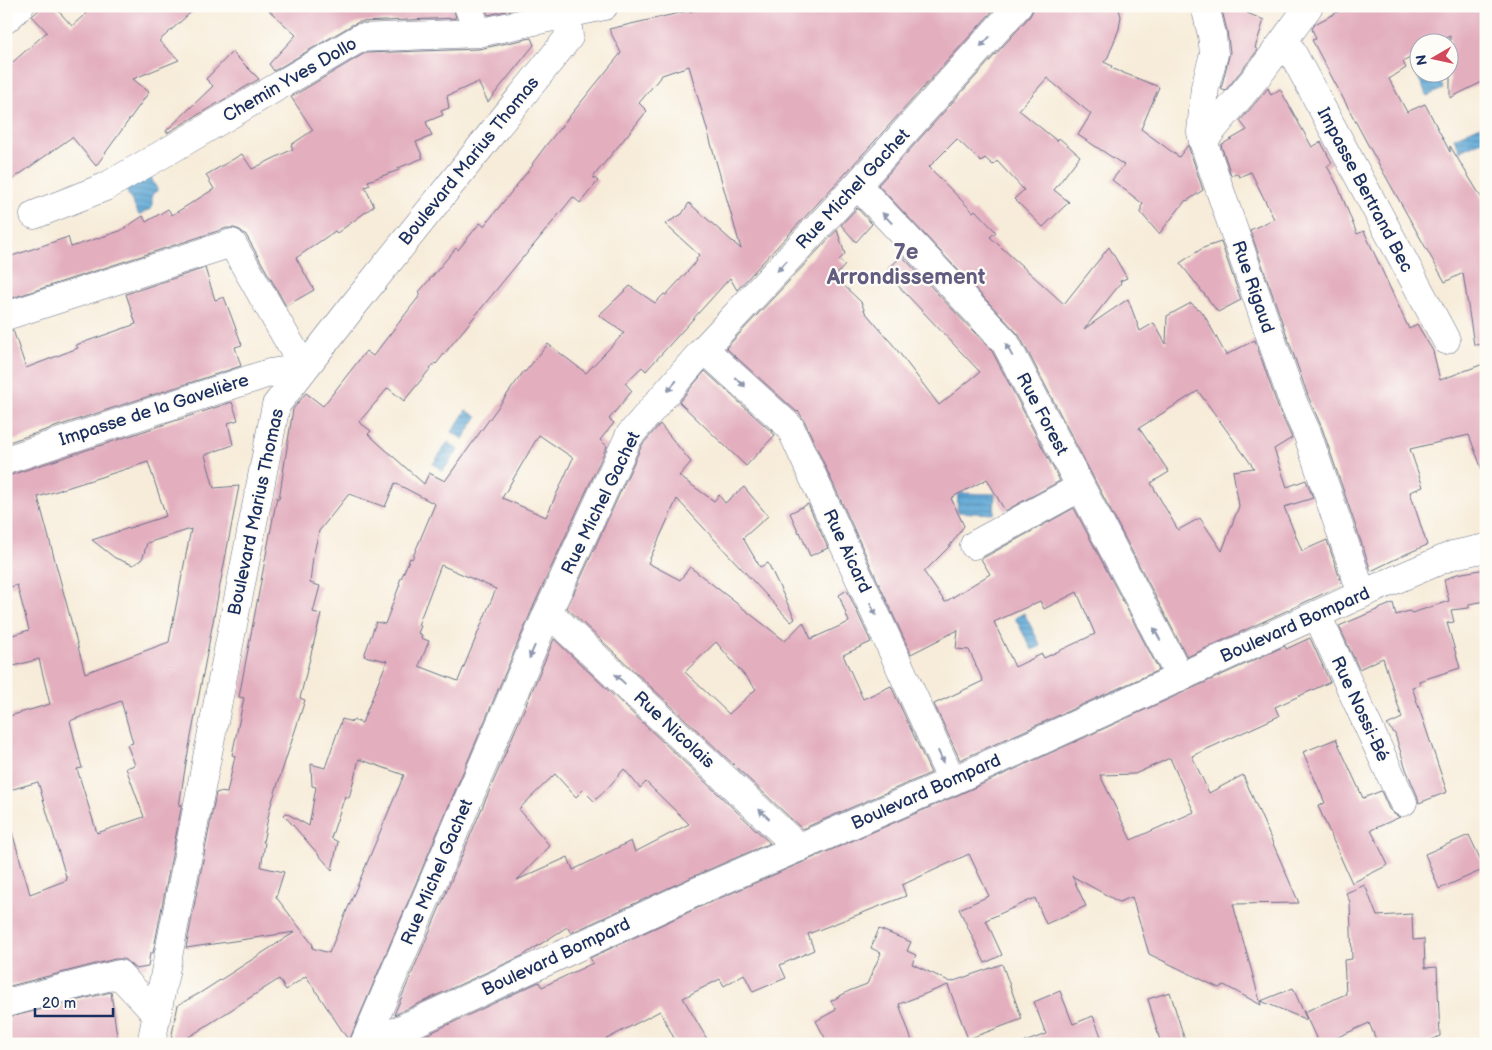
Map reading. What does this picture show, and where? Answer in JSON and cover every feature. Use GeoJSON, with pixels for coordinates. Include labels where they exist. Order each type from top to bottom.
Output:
{"type":"FeatureCollection","features":[{"type":"Feature","properties":{"kind":"street"},"geometry":{"type":"LineString","coordinates":[[6,19],[20,6]]}},
{"type":"Feature","properties":{"kind":"street"},"geometry":{"type":"LineString","coordinates":[[468,6],[478,32]]}},
{"type":"Feature","properties":{"kind":"street","name":"Chemin Yves Dollo"},"geometry":{"type":"LineString","coordinates":[[34,215],[105,187],[360,38],[478,32],[604,6]]}},
{"type":"Feature","properties":{"kind":"street","name":"Rue Michel Gachet"},"geometry":{"type":"LineString","coordinates":[[364,1044],[548,612],[629,436],[704,349],[857,185],[1018,6]]}},
{"type":"Feature","properties":{"kind":"street","name":"Rue Rigaud"},"geometry":{"type":"LineString","coordinates":[[1205,6],[1212,35],[1214,54],[1205,87],[1203,141],[1293,402],[1307,433],[1362,594]]}},
{"type":"Feature","properties":{"kind":"street"},"geometry":{"type":"LineString","coordinates":[[1203,141],[1263,69],[1309,6]]}},
{"type":"Feature","properties":{"kind":"street","name":"Boulevard Marius Thomas"},"geometry":{"type":"LineString","coordinates":[[151,1044],[276,405],[569,37],[567,14]]}},
{"type":"Feature","properties":{"kind":"street","name":"Impasse Bertrand Bec"},"geometry":{"type":"LineString","coordinates":[[1285,39],[1446,340]]}},
{"type":"Feature","properties":{"kind":"street","name":"Rue Forest"},"geometry":{"type":"LineString","coordinates":[[857,185],[1004,342],[1180,677]]}},
{"type":"Feature","properties":{"kind":"street"},"geometry":{"type":"LineString","coordinates":[[6,316],[232,244],[304,368]]}},
{"type":"Feature","properties":{"kind":"street","name":"Rue Aicard"},"geometry":{"type":"LineString","coordinates":[[704,349],[790,427],[952,780]]}},
{"type":"Feature","properties":{"kind":"street","name":"Impasse de la Gavelière"},"geometry":{"type":"LineString","coordinates":[[6,460],[269,373],[304,368]]}},
{"type":"Feature","properties":{"kind":"street"},"geometry":{"type":"LineString","coordinates":[[974,545],[1081,487]]}},
{"type":"Feature","properties":{"kind":"street","name":"Boulevard Bompard"},"geometry":{"type":"LineString","coordinates":[[369,1044],[672,904],[952,780],[1362,594],[1453,555],[1486,548]]}},
{"type":"Feature","properties":{"kind":"street","name":"Rue Nicolais"},"geometry":{"type":"LineString","coordinates":[[548,612],[800,848]]}},
{"type":"Feature","properties":{"kind":"street","name":"Rue Nossi-Bé"},"geometry":{"type":"LineString","coordinates":[[1317,615],[1403,802]]}},
{"type":"Feature","properties":{"kind":"street"},"geometry":{"type":"LineString","coordinates":[[6,1003],[119,974],[156,1014]]}},
{"type":"Feature","properties":{"kind":"water"},"geometry":{"type":"Polygon","coordinates":[[[1420,82],[1440,82],[1443,89],[1427,96],[1420,82]]]}},
{"type":"Feature","properties":{"kind":"water"},"geometry":{"type":"Polygon","coordinates":[[[1485,124],[1486,139],[1460,151],[1454,138],[1485,124]]]}},
{"type":"Feature","properties":{"kind":"water"},"geometry":{"type":"Polygon","coordinates":[[[149,174],[158,191],[152,194],[152,208],[139,215],[126,190],[149,174]]]}},
{"type":"Feature","properties":{"kind":"water"},"geometry":{"type":"Polygon","coordinates":[[[466,410],[477,417],[463,439],[452,432],[466,410]]]}},
{"type":"Feature","properties":{"kind":"water"},"geometry":{"type":"Polygon","coordinates":[[[448,442],[458,450],[443,471],[433,464],[448,442]]]}},
{"type":"Feature","properties":{"kind":"water"},"geometry":{"type":"Polygon","coordinates":[[[958,493],[995,494],[994,514],[957,512],[958,493]]]}},
{"type":"Feature","properties":{"kind":"water"},"geometry":{"type":"Polygon","coordinates":[[[1024,613],[1041,646],[1032,650],[1015,618],[1024,613]]]}},
{"type":"Feature","properties":{"kind":"building"},"geometry":{"type":"Polygon","coordinates":[[[43,6],[54,6],[72,26],[94,6],[198,6],[159,41],[179,60],[133,79],[149,92],[96,166],[72,137],[6,184],[6,68],[47,32],[32,16],[43,6]]]}},
{"type":"Feature","properties":{"kind":"building"},"geometry":{"type":"Polygon","coordinates":[[[264,6],[453,6],[456,18],[359,22],[274,71],[269,64],[296,35],[264,6]]]}},
{"type":"Feature","properties":{"kind":"building"},"geometry":{"type":"Polygon","coordinates":[[[485,6],[518,6],[519,8],[488,15],[485,6]]]}},
{"type":"Feature","properties":{"kind":"building"},"geometry":{"type":"Polygon","coordinates":[[[709,6],[997,6],[737,290],[730,278],[646,371],[642,367],[625,383],[632,391],[609,419],[614,423],[600,440],[607,446],[534,605],[349,1041],[306,976],[286,990],[279,979],[178,1044],[170,1044],[178,1005],[295,932],[186,948],[216,793],[227,793],[235,756],[232,755],[244,698],[239,697],[277,497],[279,499],[293,409],[306,393],[323,406],[366,351],[373,356],[421,294],[419,292],[456,248],[458,250],[480,223],[484,226],[533,165],[547,144],[621,53],[609,29],[709,6]],[[689,66],[662,75],[639,103],[647,111],[593,177],[598,181],[580,203],[573,197],[404,401],[388,388],[359,422],[371,431],[368,434],[424,484],[429,473],[445,481],[524,371],[548,344],[586,373],[624,333],[599,315],[630,286],[655,303],[664,294],[666,295],[697,261],[696,259],[699,255],[665,224],[682,214],[689,203],[741,249],[689,66]],[[539,435],[502,498],[546,517],[573,458],[539,435]],[[395,483],[385,507],[349,494],[319,531],[310,583],[320,586],[313,612],[321,614],[300,698],[305,700],[270,808],[263,842],[265,843],[261,867],[284,872],[276,897],[313,945],[312,948],[329,953],[404,775],[359,759],[349,798],[345,796],[331,838],[338,842],[332,870],[284,815],[286,813],[309,826],[316,787],[312,786],[311,764],[325,768],[342,719],[362,723],[387,661],[364,656],[376,622],[385,624],[399,583],[410,558],[412,559],[435,504],[395,483]],[[441,565],[418,625],[421,626],[418,633],[422,635],[421,638],[429,641],[419,666],[458,681],[496,589],[441,565]]]}},
{"type":"Feature","properties":{"kind":"building"},"geometry":{"type":"Polygon","coordinates":[[[1033,6],[1118,6],[1121,16],[1119,29],[1108,57],[1104,62],[1112,66],[1111,68],[1159,87],[1141,129],[1179,157],[1188,145],[1203,190],[1186,200],[1159,234],[1141,213],[1143,204],[1112,180],[1124,165],[1078,135],[1091,114],[1047,78],[1019,110],[1057,141],[1059,138],[1080,156],[1054,190],[1069,202],[1043,227],[1014,199],[1024,190],[997,161],[993,165],[985,158],[981,162],[957,139],[929,167],[973,212],[975,210],[996,232],[990,237],[1064,304],[1109,247],[1127,278],[1120,281],[1121,283],[1084,329],[1128,299],[1140,331],[1154,323],[1166,344],[1167,316],[1191,303],[1203,313],[1226,355],[1255,340],[1278,407],[1292,438],[1274,449],[1287,487],[1306,480],[1313,498],[1284,507],[1302,551],[1327,540],[1342,585],[1187,657],[1019,335],[878,185],[1030,16],[1033,6]],[[1198,391],[1139,428],[1169,472],[1151,483],[1178,530],[1200,518],[1222,551],[1239,506],[1233,471],[1254,468],[1198,391]]]}},
{"type":"Feature","properties":{"kind":"building"},"geometry":{"type":"Polygon","coordinates":[[[1221,6],[1245,6],[1247,13],[1264,20],[1255,48],[1258,50],[1225,91],[1221,89],[1230,52],[1221,6]]]}},
{"type":"Feature","properties":{"kind":"building"},"geometry":{"type":"Polygon","coordinates":[[[1349,6],[1480,6],[1486,18],[1486,80],[1450,98],[1450,82],[1460,82],[1460,32],[1410,32],[1410,58],[1403,62],[1406,68],[1389,79],[1407,112],[1425,104],[1450,152],[1450,146],[1486,205],[1486,344],[1474,345],[1463,273],[1445,282],[1312,40],[1316,39],[1312,29],[1315,24],[1349,6]]]}},
{"type":"Feature","properties":{"kind":"building"},"geometry":{"type":"Polygon","coordinates":[[[531,38],[534,45],[488,102],[478,82],[447,96],[449,108],[441,111],[443,115],[426,122],[432,136],[416,142],[423,158],[398,168],[399,170],[368,181],[370,185],[365,187],[374,206],[337,233],[335,231],[296,258],[314,290],[286,306],[246,235],[234,228],[227,228],[6,300],[6,258],[68,237],[71,247],[120,231],[143,216],[146,222],[168,209],[172,215],[214,189],[206,175],[242,154],[252,169],[293,149],[291,145],[313,130],[291,97],[365,53],[479,49],[531,38]]]}},
{"type":"Feature","properties":{"kind":"building"},"geometry":{"type":"Polygon","coordinates":[[[232,52],[259,79],[167,133],[166,131],[213,86],[206,79],[232,52]]]}},
{"type":"Feature","properties":{"kind":"building"},"geometry":{"type":"Polygon","coordinates":[[[1268,88],[1271,95],[1280,89],[1312,147],[1321,142],[1332,163],[1327,166],[1338,186],[1357,234],[1364,231],[1409,329],[1417,324],[1433,351],[1440,380],[1486,363],[1486,474],[1484,475],[1469,435],[1410,449],[1423,487],[1410,492],[1427,545],[1371,571],[1322,428],[1308,396],[1250,230],[1274,219],[1251,172],[1239,177],[1237,173],[1231,175],[1221,145],[1247,130],[1240,121],[1268,88]]]}},
{"type":"Feature","properties":{"kind":"building"},"geometry":{"type":"Polygon","coordinates":[[[857,208],[872,224],[856,242],[841,225],[857,208]]]}},
{"type":"Feature","properties":{"kind":"building"},"geometry":{"type":"Polygon","coordinates":[[[837,230],[845,254],[839,260],[845,265],[835,277],[861,302],[865,312],[894,346],[939,405],[980,372],[889,276],[889,268],[902,256],[992,351],[1060,481],[1005,511],[987,479],[951,498],[964,526],[949,547],[924,572],[945,602],[990,574],[981,559],[1074,508],[1159,670],[960,760],[934,704],[983,681],[969,650],[956,649],[958,630],[911,654],[804,420],[798,411],[726,348],[837,230]],[[1077,592],[1044,609],[1040,601],[994,622],[1015,667],[1042,654],[1044,658],[1095,634],[1077,592]]]}},
{"type":"Feature","properties":{"kind":"building"},"geometry":{"type":"Polygon","coordinates":[[[1221,242],[1241,300],[1218,312],[1180,263],[1203,248],[1221,242]]]}},
{"type":"Feature","properties":{"kind":"building"},"geometry":{"type":"Polygon","coordinates":[[[205,268],[215,300],[224,297],[242,345],[235,347],[241,366],[6,443],[6,331],[13,330],[26,368],[78,348],[76,345],[136,324],[126,294],[205,268]]]}},
{"type":"Feature","properties":{"kind":"building"},"geometry":{"type":"Polygon","coordinates":[[[705,371],[775,435],[746,466],[679,402],[705,371]]]}},
{"type":"Feature","properties":{"kind":"building"},"geometry":{"type":"Polygon","coordinates":[[[232,402],[238,420],[228,423],[233,445],[205,455],[214,488],[239,486],[179,806],[182,804],[153,953],[150,953],[148,967],[136,969],[124,959],[115,959],[6,987],[6,833],[12,832],[30,894],[67,880],[38,782],[6,791],[6,717],[50,704],[39,659],[14,666],[6,642],[6,637],[29,630],[17,585],[11,587],[6,570],[6,475],[11,475],[232,402]],[[148,462],[38,497],[85,673],[169,642],[191,529],[147,543],[143,557],[133,565],[115,558],[92,540],[166,516],[148,462]],[[121,701],[70,721],[82,768],[77,769],[97,833],[144,817],[126,768],[135,765],[127,745],[133,743],[121,701]]]}},
{"type":"Feature","properties":{"kind":"building"},"geometry":{"type":"Polygon","coordinates":[[[660,424],[691,462],[679,476],[714,501],[719,495],[725,503],[744,487],[768,516],[743,538],[760,567],[768,563],[795,619],[791,622],[677,499],[648,563],[680,580],[690,567],[785,641],[803,622],[811,639],[849,622],[839,595],[847,590],[871,642],[843,655],[863,699],[891,686],[931,773],[802,829],[567,608],[642,445],[660,424]],[[716,642],[685,672],[729,714],[756,689],[716,642]]]}},
{"type":"Feature","properties":{"kind":"building"},"geometry":{"type":"Polygon","coordinates":[[[808,504],[828,548],[810,556],[790,513],[808,504]]]}},
{"type":"Feature","properties":{"kind":"building"},"geometry":{"type":"Polygon","coordinates":[[[1486,569],[1486,601],[1469,604],[1469,608],[1451,610],[1454,622],[1447,623],[1460,668],[1419,681],[1420,685],[1412,687],[1447,792],[1419,803],[1395,734],[1387,725],[1402,718],[1383,658],[1359,669],[1339,626],[1393,603],[1396,615],[1409,611],[1412,613],[1449,601],[1444,580],[1457,574],[1486,569]]]}},
{"type":"Feature","properties":{"kind":"building"},"geometry":{"type":"Polygon","coordinates":[[[1310,638],[1330,682],[1275,707],[1279,716],[1192,756],[1209,793],[1243,775],[1299,903],[1233,904],[1261,1005],[1224,985],[1219,988],[1149,954],[1132,897],[1119,902],[1072,876],[1086,906],[1046,924],[1035,898],[986,920],[1002,955],[985,963],[959,909],[989,896],[969,854],[902,885],[906,896],[808,934],[814,950],[780,965],[786,978],[753,992],[744,974],[724,986],[720,979],[683,998],[710,1044],[677,1044],[660,1011],[597,1044],[412,1044],[411,1042],[539,982],[542,987],[593,963],[590,958],[704,905],[958,795],[1285,646],[1286,649],[1310,638]],[[1170,758],[1135,774],[1100,775],[1131,840],[1194,812],[1170,758]]]}},
{"type":"Feature","properties":{"kind":"building"},"geometry":{"type":"Polygon","coordinates":[[[554,639],[770,843],[571,933],[567,927],[522,956],[394,1015],[554,639]],[[624,769],[594,801],[583,790],[576,797],[555,774],[519,809],[550,846],[517,880],[568,857],[573,870],[631,841],[635,852],[689,824],[646,782],[640,788],[624,769]]]}},
{"type":"Feature","properties":{"kind":"building"},"geometry":{"type":"Polygon","coordinates":[[[1336,739],[1363,798],[1381,791],[1389,809],[1400,817],[1371,830],[1388,865],[1352,883],[1318,806],[1325,803],[1303,752],[1336,739]]]}},
{"type":"Feature","properties":{"kind":"building"},"geometry":{"type":"Polygon","coordinates":[[[1469,835],[1485,869],[1439,889],[1425,854],[1469,835]]]}},
{"type":"Feature","properties":{"kind":"building"},"geometry":{"type":"Polygon","coordinates":[[[1365,885],[1377,916],[1412,914],[1413,940],[1424,939],[1425,968],[1437,967],[1440,1036],[1421,1044],[1378,1044],[1369,1023],[1323,1044],[1319,1044],[1304,1012],[1346,994],[1344,960],[1352,959],[1350,902],[1346,893],[1365,885]]]}},
{"type":"Feature","properties":{"kind":"building"},"geometry":{"type":"Polygon","coordinates":[[[879,929],[911,942],[907,951],[916,955],[912,964],[951,982],[1002,964],[1022,1019],[968,1039],[948,985],[899,1004],[913,1044],[828,1044],[816,1021],[836,1010],[831,1001],[867,984],[881,953],[871,948],[879,929]]]}},
{"type":"Feature","properties":{"kind":"building"},"geometry":{"type":"Polygon","coordinates":[[[1293,988],[1307,1020],[1261,1001],[1293,988]]]}},
{"type":"Feature","properties":{"kind":"building"},"geometry":{"type":"Polygon","coordinates":[[[1060,991],[1073,1024],[1093,1016],[1101,1036],[1081,1044],[1025,1044],[1025,1042],[1046,1034],[1034,1002],[1060,991]]]}},
{"type":"Feature","properties":{"kind":"building"},"geometry":{"type":"Polygon","coordinates":[[[111,992],[118,1044],[6,1044],[6,1018],[111,992]]]}},
{"type":"Feature","properties":{"kind":"building"},"geometry":{"type":"Polygon","coordinates":[[[1170,992],[1186,1044],[1161,1044],[1148,999],[1170,992]]]}},
{"type":"Feature","properties":{"kind":"district","name":"7e Arrondissement"},"geometry":{"type":"Point","coordinates":[906,264]}}]}
